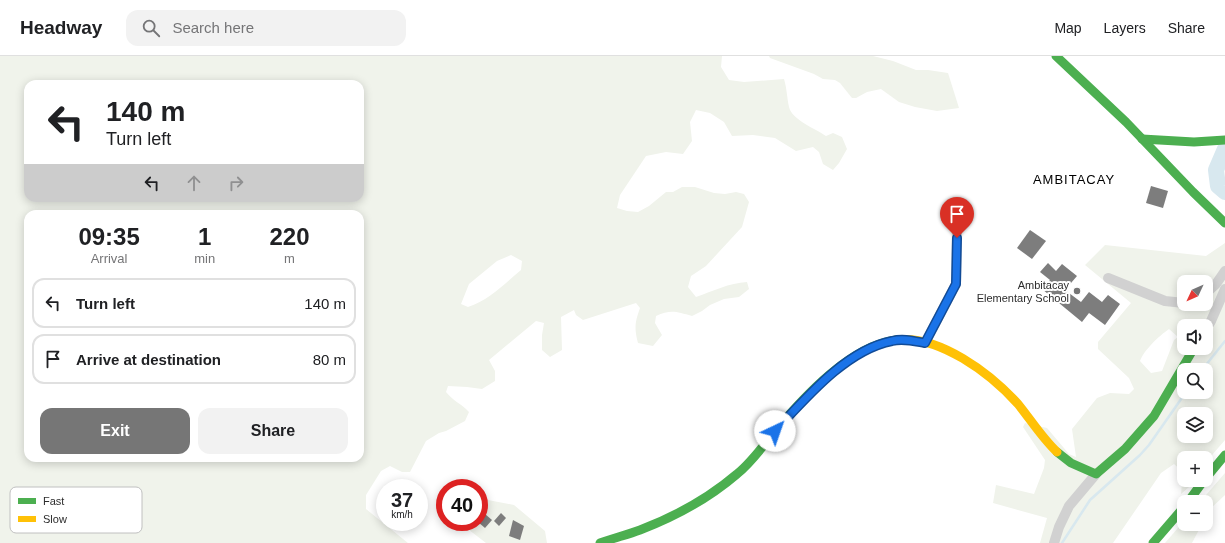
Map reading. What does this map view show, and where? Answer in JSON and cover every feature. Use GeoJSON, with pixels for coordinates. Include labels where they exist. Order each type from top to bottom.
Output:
{"type":"FeatureCollection","features":[{"type":"Feature","properties":{"kind":"street"},"geometry":{"type":"LineString","coordinates":[[1056,56],[1142,139],[1192,192],[1225,224]]}},
{"type":"Feature","properties":{"kind":"street"},"geometry":{"type":"LineString","coordinates":[[1142,139],[1190,142],[1214,142],[1225,140]]}},
{"type":"Feature","properties":{"kind":"street"},"geometry":{"type":"LineString","coordinates":[[925,343],[956,284],[957,228]]}},
{"type":"Feature","properties":{"kind":"street"},"geometry":{"type":"LineString","coordinates":[[1213,287],[1225,271]]}},
{"type":"Feature","properties":{"kind":"street"},"geometry":{"type":"LineString","coordinates":[[1108,278],[1165,301],[1177,302]]}},
{"type":"Feature","properties":{"kind":"street"},"geometry":{"type":"LineString","coordinates":[[1212,319],[1225,289]]}},
{"type":"Feature","properties":{"kind":"street"},"geometry":{"type":"LineString","coordinates":[[600,543],[640,530],[675,515],[731,480],[755,458],[775,431],[824,380],[849,360],[879,344],[892,340],[905,339],[925,343],[945,350],[990,376],[1025,412],[1053,449],[1062,458],[1082,470],[1096,474]]}},
{"type":"Feature","properties":{"kind":"street"},"geometry":{"type":"LineString","coordinates":[[1054,543],[1059,527],[1069,506],[1096,474],[1125,449],[1154,416],[1190,355]]}},
{"type":"Feature","properties":{"kind":"street"},"geometry":{"type":"LineString","coordinates":[[1213,470],[1225,456]]}},
{"type":"Feature","properties":{"kind":"street"},"geometry":{"type":"LineString","coordinates":[[1154,543],[1177,515]]}},
{"type":"Feature","properties":{"kind":"shaded area"},"geometry":{"type":"Polygon","coordinates":[[[0,56],[722,56],[721,67],[729,80],[744,82],[784,79],[789,107],[791,112],[799,120],[826,136],[833,133],[842,137],[847,149],[833,170],[823,164],[819,152],[813,147],[796,151],[775,138],[753,135],[732,136],[724,122],[710,113],[696,110],[690,122],[692,141],[683,154],[666,152],[646,156],[620,195],[617,208],[638,212],[649,206],[666,192],[673,192],[682,187],[695,187],[714,193],[725,194],[736,192],[744,194],[749,202],[742,227],[706,266],[691,276],[688,287],[696,297],[740,283],[747,282],[749,289],[739,297],[724,299],[710,305],[692,316],[678,312],[666,312],[656,316],[655,323],[662,335],[653,346],[638,343],[636,325],[640,308],[636,303],[583,320],[576,315],[574,310],[561,317],[562,350],[550,357],[542,350],[544,323],[536,321],[489,360],[495,371],[495,381],[482,389],[448,386],[446,392],[469,412],[465,421],[426,441],[410,472],[402,472],[390,466],[381,471],[366,495],[366,509],[376,517],[376,531],[393,531],[408,543],[0,543],[0,56]],[[511,255],[497,261],[469,284],[461,304],[468,307],[483,300],[496,291],[521,270],[522,261],[511,255]]]}},
{"type":"Feature","properties":{"kind":"shaded area"},"geometry":{"type":"Polygon","coordinates":[[[769,56],[873,56],[893,61],[916,70],[948,73],[959,108],[937,111],[915,107],[899,102],[881,89],[867,92],[856,98],[852,98],[840,83],[835,80],[823,79],[814,74],[770,58],[769,56]]]}},
{"type":"Feature","properties":{"kind":"shaded area"},"geometry":{"type":"Polygon","coordinates":[[[1225,243],[1225,440],[1213,454],[1213,451],[1177,451],[1177,467],[1174,464],[1161,473],[1113,543],[1040,543],[1047,518],[993,503],[996,485],[1034,494],[1044,468],[1045,460],[1023,427],[1025,423],[1047,428],[1069,454],[1076,457],[1072,429],[1097,398],[1110,393],[1129,394],[1134,389],[1129,378],[1098,349],[1098,342],[1131,303],[1085,265],[1105,245],[1206,256],[1225,243]]]}},
{"type":"Feature","properties":{"kind":"shaded area"},"geometry":{"type":"Polygon","coordinates":[[[1225,473],[1225,495],[1213,506],[1213,495],[1206,495],[1225,473]]]}},
{"type":"Feature","properties":{"kind":"shaded area"},"geometry":{"type":"Polygon","coordinates":[[[1182,487],[1189,487],[1181,494],[1182,487]]]}},
{"type":"Feature","properties":{"kind":"shaded area"},"geometry":{"type":"Polygon","coordinates":[[[488,500],[514,505],[545,531],[547,543],[486,543],[470,531],[488,531],[488,500]]]}},
{"type":"Feature","properties":{"kind":"shaded area"},"geometry":{"type":"Polygon","coordinates":[[[1177,529],[1177,531],[1198,531],[1192,543],[1165,543],[1177,529]]]}},
{"type":"Feature","properties":{"kind":"building"},"geometry":{"type":"Polygon","coordinates":[[[1151,186],[1168,191],[1163,208],[1146,203],[1151,186]]]}},
{"type":"Feature","properties":{"kind":"building"},"geometry":{"type":"Polygon","coordinates":[[[1030,230],[1046,241],[1032,259],[1017,248],[1030,230]]]}},
{"type":"Feature","properties":{"kind":"building"},"geometry":{"type":"Polygon","coordinates":[[[1048,263],[1056,271],[1062,264],[1077,276],[1065,290],[1081,302],[1089,292],[1102,302],[1108,295],[1120,304],[1105,325],[1089,313],[1082,322],[1042,289],[1050,280],[1040,272],[1048,263]]]}},
{"type":"Feature","properties":{"kind":"building"},"geometry":{"type":"Polygon","coordinates":[[[501,513],[506,518],[499,526],[494,521],[501,513]]]}},
{"type":"Feature","properties":{"kind":"building"},"geometry":{"type":"Polygon","coordinates":[[[488,517],[492,520],[488,525],[488,517]]]}},
{"type":"Feature","properties":{"kind":"building"},"geometry":{"type":"Polygon","coordinates":[[[513,520],[524,526],[520,540],[509,536],[513,520]]]}},
{"type":"Feature","properties":{"kind":"waterway"},"geometry":{"type":"LineString","coordinates":[[1225,149],[1216,170],[1218,186],[1225,192]]}},
{"type":"Feature","properties":{"kind":"waterway"},"geometry":{"type":"LineString","coordinates":[[1208,363],[1225,341]]}},
{"type":"Feature","properties":{"kind":"waterway"},"geometry":{"type":"LineString","coordinates":[[1062,543],[1090,500],[1140,455],[1149,445],[1181,399]]}},
{"type":"Feature","properties":{"kind":"traffic: fast"},"geometry":{"type":"LineString","coordinates":[[1056,56],[1126,122],[1225,223]]}},
{"type":"Feature","properties":{"kind":"traffic: fast"},"geometry":{"type":"LineString","coordinates":[[1142,139],[1194,142],[1225,140]]}},
{"type":"Feature","properties":{"kind":"traffic: fast"},"geometry":{"type":"LineString","coordinates":[[600,543],[640,530],[666,519],[715,491],[748,464],[800,403],[829,375],[845,362],[862,352],[879,344],[896,340]]}},
{"type":"Feature","properties":{"kind":"traffic: fast"},"geometry":{"type":"LineString","coordinates":[[1057,452],[1071,463],[1096,474],[1125,449],[1154,416],[1190,355]]}},
{"type":"Feature","properties":{"kind":"traffic: fast"},"geometry":{"type":"LineString","coordinates":[[1213,470],[1225,455]]}},
{"type":"Feature","properties":{"kind":"traffic: fast"},"geometry":{"type":"LineString","coordinates":[[1193,495],[1199,487]]}},
{"type":"Feature","properties":{"kind":"traffic: fast"},"geometry":{"type":"LineString","coordinates":[[1153,543],[1177,515]]}},
{"type":"Feature","properties":{"kind":"traffic: slow"},"geometry":{"type":"LineString","coordinates":[[896,340],[912,340],[929,343],[963,358],[979,369],[1007,392],[1041,435],[1057,452]]}},
{"type":"Feature","properties":{"kind":"place","name":"Ambitacay Elementary School"},"geometry":{"type":"Point","coordinates":[1077,291]}},
{"type":"Feature","properties":{"kind":"district","name":"AMBITACAY"},"geometry":{"type":"Point","coordinates":[1074,179]}},
{"type":"Feature","properties":{"kind":"route"},"geometry":{"type":"LineString","coordinates":[[775,431],[824,380],[849,360],[866,350],[892,340],[905,339],[925,343],[956,284],[957,238]]}}]}
